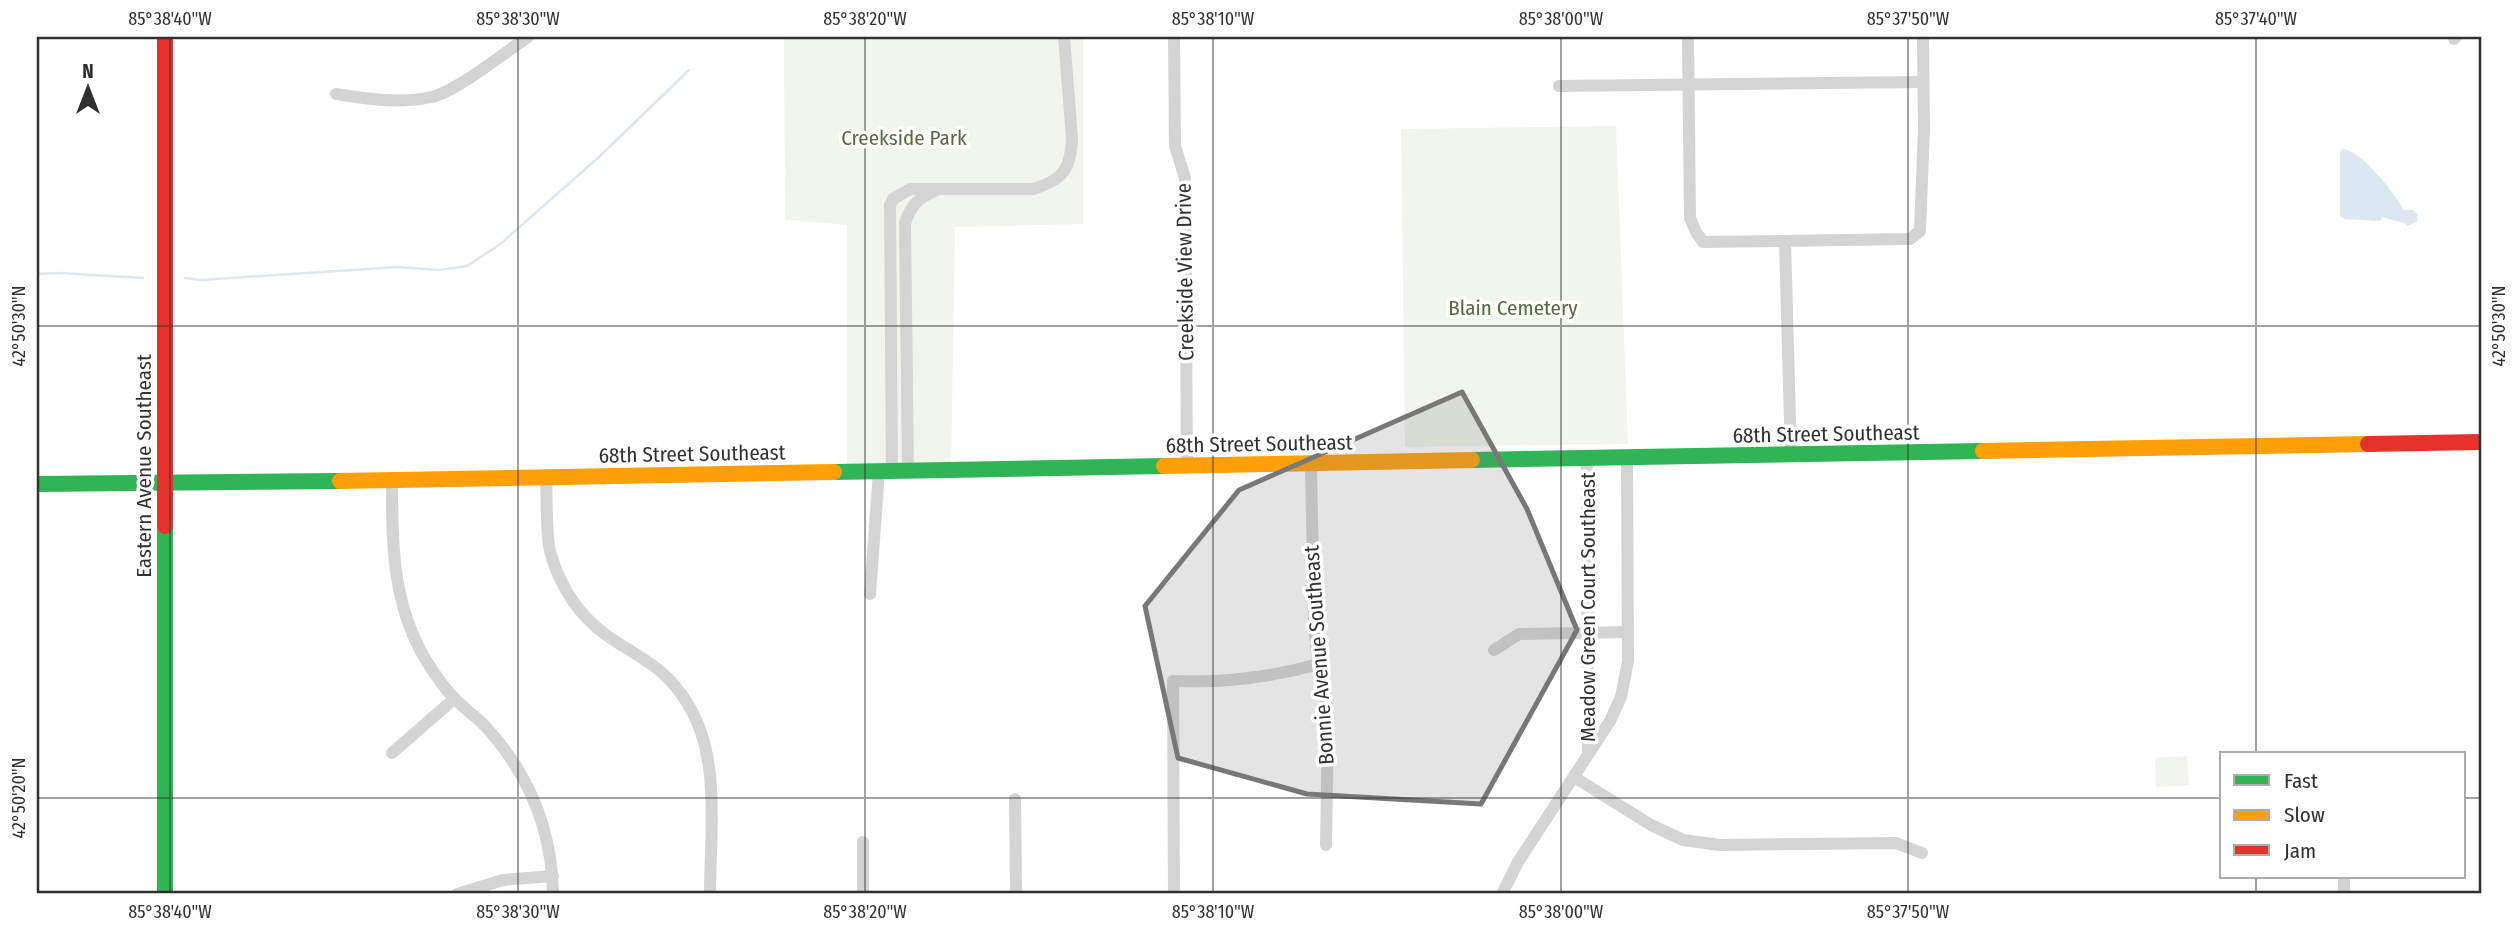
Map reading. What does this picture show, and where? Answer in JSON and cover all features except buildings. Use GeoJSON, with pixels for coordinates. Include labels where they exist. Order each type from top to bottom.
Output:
{"type":"FeatureCollection","features":[{"type":"Feature","properties":{"kind":"main road","name":"Eastern Avenue Southeast"},"geometry":{"type":"LineString","coordinates":[[165,37],[165,894]]}},
{"type":"Feature","properties":{"kind":"main road","name":"68th Street Southeast"},"geometry":{"type":"LineString","coordinates":[[37,484],[1311,465],[2481,442]]}},
{"type":"Feature","properties":{"kind":"street"},"geometry":{"type":"LineString","coordinates":[[336,94],[406,101],[436,97],[476,74],[528,37]]}},
{"type":"Feature","properties":{"kind":"street"},"geometry":{"type":"LineString","coordinates":[[893,471],[890,205],[893,199],[910,189],[1033,189],[1060,176],[1068,167],[1072,154],[1065,37]]}},
{"type":"Feature","properties":{"kind":"street","name":"Creekside View Drive"},"geometry":{"type":"LineString","coordinates":[[1174,37],[1175,146],[1185,178],[1187,467]]}},
{"type":"Feature","properties":{"kind":"street"},"geometry":{"type":"LineString","coordinates":[[1688,37],[1690,218],[1703,242],[1910,239],[1920,231],[1923,37]]}},
{"type":"Feature","properties":{"kind":"street"},"geometry":{"type":"LineString","coordinates":[[1559,86],[1923,82]]}},
{"type":"Feature","properties":{"kind":"street"},"geometry":{"type":"LineString","coordinates":[[870,594],[893,471],[905,223],[910,208],[920,197],[935,190]]}},
{"type":"Feature","properties":{"kind":"street"},"geometry":{"type":"LineString","coordinates":[[1785,241],[1791,456]]}},
{"type":"Feature","properties":{"kind":"street","name":"Meadow Green Court Southeast"},"geometry":{"type":"LineString","coordinates":[[1587,459],[1588,754]]}},
{"type":"Feature","properties":{"kind":"street"},"geometry":{"type":"LineString","coordinates":[[1502,894],[1518,862],[1610,721],[1621,697],[1628,661],[1627,459]]}},
{"type":"Feature","properties":{"kind":"street","name":"Bonnie Avenue Southeast"},"geometry":{"type":"LineString","coordinates":[[1311,465],[1312,585],[1318,664],[1325,689],[1328,726],[1326,845]]}},
{"type":"Feature","properties":{"kind":"street"},"geometry":{"type":"LineString","coordinates":[[546,477],[549,549],[571,601],[585,618],[613,640],[663,672],[690,707],[704,740],[710,772],[710,894]]}},
{"type":"Feature","properties":{"kind":"street"},"geometry":{"type":"LineString","coordinates":[[392,480],[392,541],[398,591],[410,628],[425,658],[454,699],[488,730],[523,775],[543,823],[553,876],[553,894]]}},
{"type":"Feature","properties":{"kind":"street"},"geometry":{"type":"LineString","coordinates":[[1494,650],[1519,634],[1628,632]]}},
{"type":"Feature","properties":{"kind":"street"},"geometry":{"type":"LineString","coordinates":[[1174,894],[1173,681],[1255,679],[1318,664]]}},
{"type":"Feature","properties":{"kind":"street"},"geometry":{"type":"LineString","coordinates":[[392,753],[454,699]]}},
{"type":"Feature","properties":{"kind":"street"},"geometry":{"type":"LineString","coordinates":[[1574,777],[1651,825],[1683,840],[1720,845],[1896,843],[1922,853]]}},
{"type":"Feature","properties":{"kind":"street"},"geometry":{"type":"LineString","coordinates":[[1015,799],[1016,894]]}},
{"type":"Feature","properties":{"kind":"street"},"geometry":{"type":"LineString","coordinates":[[863,842],[863,894]]}},
{"type":"Feature","properties":{"kind":"street"},"geometry":{"type":"LineString","coordinates":[[457,894],[503,880],[553,876]]}},
{"type":"Feature","properties":{"kind":"highlighted area"},"geometry":{"type":"Polygon","coordinates":[[[1462,392],[1527,509],[1577,630],[1481,804],[1307,794],[1178,758],[1145,606],[1239,490],[1462,392]]]}},
{"type":"Feature","properties":{"kind":"green space","name":"Creekside Park"},"geometry":{"type":"Polygon","coordinates":[[[784,37],[1083,37],[1083,224],[955,227],[951,470],[847,472],[847,225],[785,220],[784,37]]]}},
{"type":"Feature","properties":{"kind":"green space","name":"Blain Cemetery"},"geometry":{"type":"Polygon","coordinates":[[[1616,126],[1628,444],[1405,447],[1401,129],[1616,126]]]}},
{"type":"Feature","properties":{"kind":"green space"},"geometry":{"type":"Polygon","coordinates":[[[2187,756],[2189,785],[2156,787],[2155,758],[2187,756]]]}},
{"type":"Feature","properties":{"kind":"shaded area"},"geometry":{"type":"Polygon","coordinates":[[[2343,149],[2351,151],[2368,165],[2404,210],[2413,210],[2418,215],[2417,222],[2407,226],[2405,223],[2382,217],[2380,221],[2344,219],[2340,216],[2340,152],[2343,149]]]}},
{"type":"Feature","properties":{"kind":"waterway"},"geometry":{"type":"LineString","coordinates":[[185,278],[201,280],[398,267],[439,270],[467,266],[499,245],[599,157],[689,70]]}},
{"type":"Feature","properties":{"kind":"waterway"},"geometry":{"type":"LineString","coordinates":[[37,274],[143,278]]}},
{"type":"Feature","properties":{"kind":"traffic: fast"},"geometry":{"type":"LineString","coordinates":[[1472,460],[1983,451]]}},
{"type":"Feature","properties":{"kind":"traffic: fast"},"geometry":{"type":"LineString","coordinates":[[834,472],[1164,466]]}},
{"type":"Feature","properties":{"kind":"traffic: fast"},"geometry":{"type":"LineString","coordinates":[[37,484],[340,481]]}},
{"type":"Feature","properties":{"kind":"traffic: fast"},"geometry":{"type":"LineString","coordinates":[[165,526],[165,894]]}},
{"type":"Feature","properties":{"kind":"traffic: slow"},"geometry":{"type":"LineString","coordinates":[[1983,451],[2368,444]]}},
{"type":"Feature","properties":{"kind":"traffic: slow"},"geometry":{"type":"LineString","coordinates":[[1164,466],[1472,460]]}},
{"type":"Feature","properties":{"kind":"traffic: slow"},"geometry":{"type":"LineString","coordinates":[[340,481],[834,472]]}},
{"type":"Feature","properties":{"kind":"traffic: jam"},"geometry":{"type":"LineString","coordinates":[[165,37],[165,526]]}},
{"type":"Feature","properties":{"kind":"traffic: jam"},"geometry":{"type":"LineString","coordinates":[[2368,444],[2481,442]]}}]}
